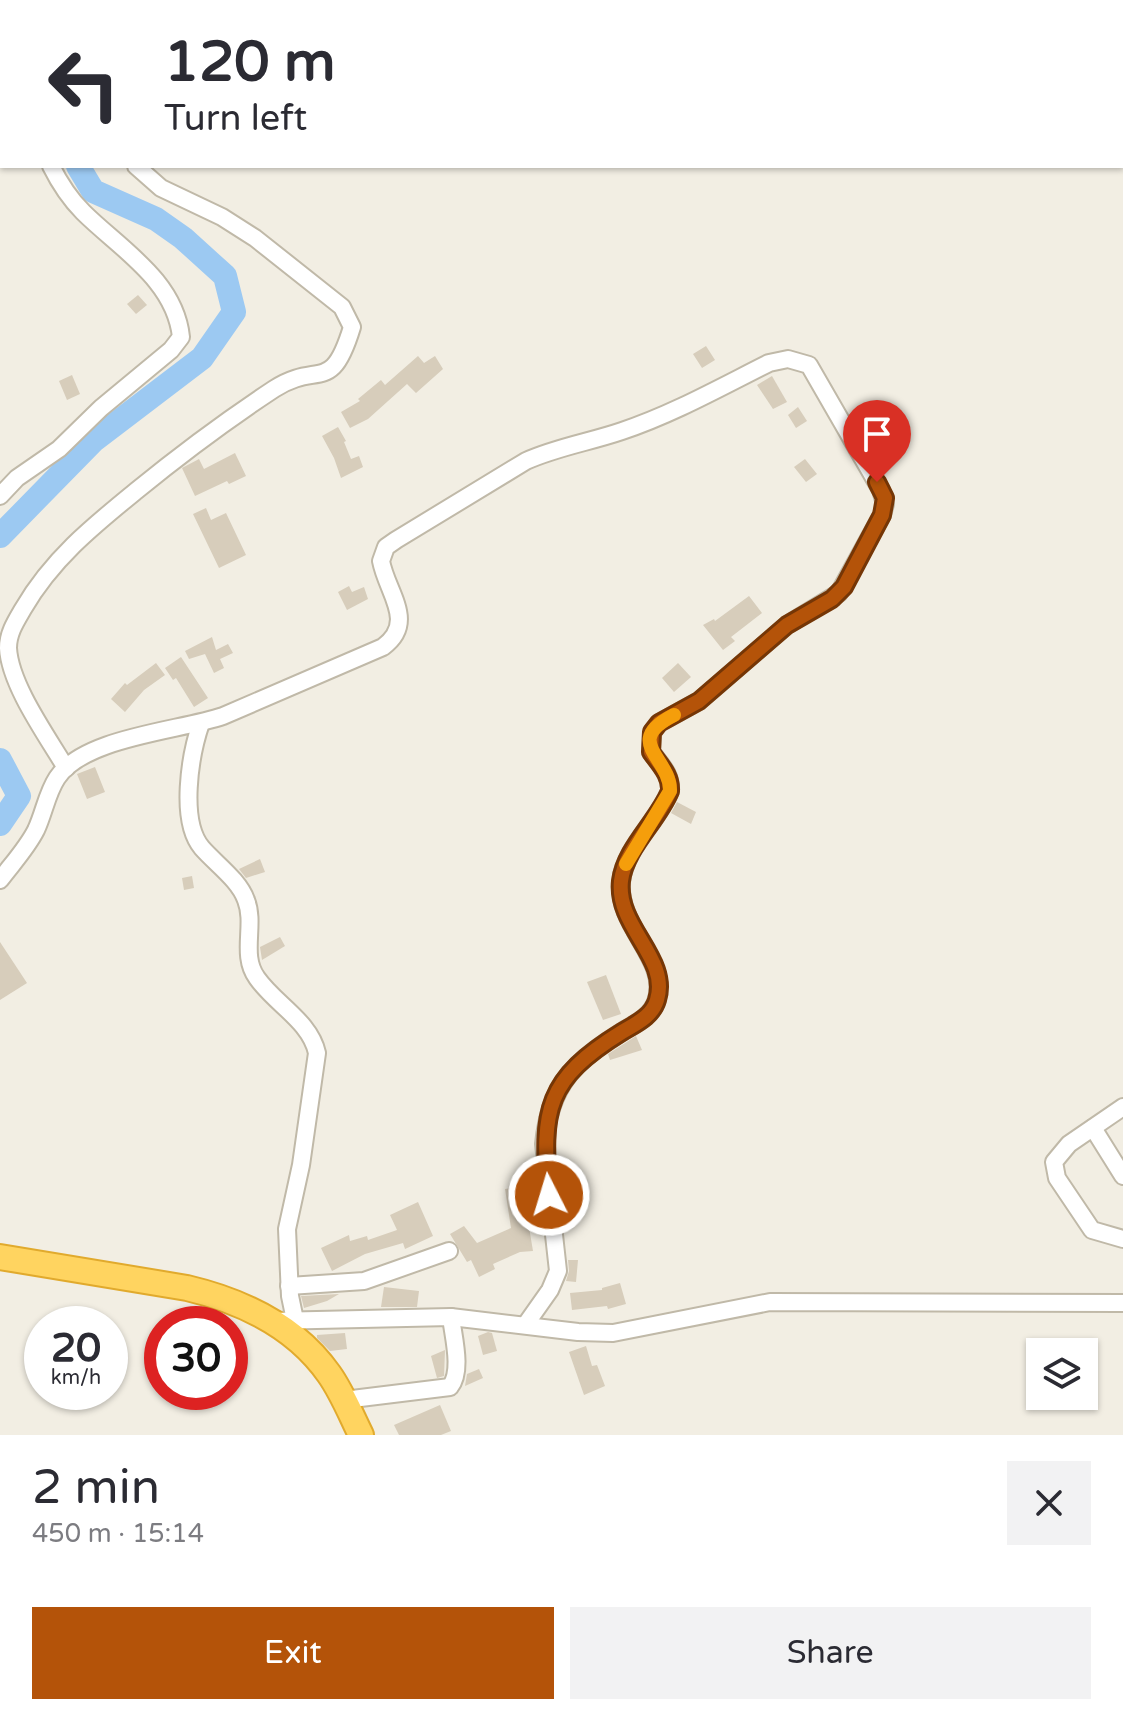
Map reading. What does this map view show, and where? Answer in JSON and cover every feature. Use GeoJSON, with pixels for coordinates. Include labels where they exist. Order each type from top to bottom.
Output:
{"type":"FeatureCollection","features":[{"type":"Feature","properties":{"kind":"highway"},"geometry":{"type":"LineString","coordinates":[[0,1257],[187,1288],[283,1320],[329,1374],[361,1435]]}},
{"type":"Feature","properties":{"kind":"street"},"geometry":{"type":"LineString","coordinates":[[0,496],[17,478],[59,449],[101,408],[171,350],[181,337],[165,293],[150,273],[80,210],[52,168]]}},
{"type":"Feature","properties":{"kind":"street"},"geometry":{"type":"LineString","coordinates":[[66,768],[23,692],[9,659],[8,643],[12,628],[32,594],[63,553],[174,460],[286,382],[321,375],[337,364],[344,354],[352,327],[342,307],[255,238],[222,217],[161,188],[138,168]]}},
{"type":"Feature","properties":{"kind":"street"},"geometry":{"type":"LineString","coordinates":[[0,880],[34,834],[57,779],[66,768],[84,756],[162,729],[201,723],[354,660],[392,640],[398,632],[399,611],[381,561],[386,547],[396,540],[537,456],[661,416],[769,363],[788,359],[809,365],[885,498],[882,515],[839,593],[787,625],[699,701],[659,723],[652,732],[651,752],[671,781],[670,791],[628,860],[621,878],[621,894],[632,929],[657,971],[657,1001],[644,1019],[592,1050],[575,1065],[554,1096],[544,1144],[558,1271],[550,1290],[526,1324]]}},
{"type":"Feature","properties":{"kind":"street"},"geometry":{"type":"LineString","coordinates":[[201,723],[191,764],[190,805],[194,837],[246,899],[250,931],[248,955],[256,977],[315,1041],[317,1053],[301,1165],[287,1229],[289,1286],[283,1320],[451,1317],[578,1332],[613,1333],[733,1307],[799,1300],[969,1304],[1123,1303]]}},
{"type":"Feature","properties":{"kind":"street"},"geometry":{"type":"LineString","coordinates":[[1123,1107],[1061,1151],[1053,1167],[1092,1230],[1123,1239]]}},
{"type":"Feature","properties":{"kind":"street"},"geometry":{"type":"LineString","coordinates":[[1093,1128],[1123,1176]]}},
{"type":"Feature","properties":{"kind":"street"},"geometry":{"type":"LineString","coordinates":[[289,1286],[364,1281],[449,1251]]}},
{"type":"Feature","properties":{"kind":"street"},"geometry":{"type":"LineString","coordinates":[[344,1400],[450,1387],[454,1383],[456,1368],[451,1317]]}},
{"type":"Feature","properties":{"kind":"building"},"geometry":{"type":"Polygon","coordinates":[[[138,295],[147,305],[136,314],[127,304],[138,295]]]}},
{"type":"Feature","properties":{"kind":"building"},"geometry":{"type":"Polygon","coordinates":[[[706,346],[715,360],[702,368],[693,354],[706,346]]]}},
{"type":"Feature","properties":{"kind":"building"},"geometry":{"type":"Polygon","coordinates":[[[418,356],[424,363],[435,356],[443,369],[416,393],[407,384],[368,419],[350,428],[341,412],[360,401],[358,399],[381,380],[385,385],[418,356]]]}},
{"type":"Feature","properties":{"kind":"building"},"geometry":{"type":"Polygon","coordinates":[[[72,375],[80,394],[67,400],[59,381],[72,375]]]}},
{"type":"Feature","properties":{"kind":"building"},"geometry":{"type":"Polygon","coordinates":[[[772,376],[787,402],[773,409],[757,385],[772,376]]]}},
{"type":"Feature","properties":{"kind":"building"},"geometry":{"type":"Polygon","coordinates":[[[798,407],[807,421],[796,428],[788,415],[798,407]]]}},
{"type":"Feature","properties":{"kind":"building"},"geometry":{"type":"Polygon","coordinates":[[[338,427],[351,459],[359,456],[363,467],[341,478],[322,436],[338,427]]]}},
{"type":"Feature","properties":{"kind":"building"},"geometry":{"type":"Polygon","coordinates":[[[235,453],[246,476],[195,496],[182,468],[199,459],[204,469],[235,453]]]}},
{"type":"Feature","properties":{"kind":"building"},"geometry":{"type":"Polygon","coordinates":[[[805,459],[817,474],[806,482],[794,467],[805,459]]]}},
{"type":"Feature","properties":{"kind":"building"},"geometry":{"type":"Polygon","coordinates":[[[206,508],[211,520],[226,513],[246,555],[219,568],[193,514],[206,508]]]}},
{"type":"Feature","properties":{"kind":"building"},"geometry":{"type":"Polygon","coordinates":[[[349,586],[352,592],[364,587],[368,599],[347,610],[338,592],[349,586]]]}},
{"type":"Feature","properties":{"kind":"building"},"geometry":{"type":"Polygon","coordinates":[[[749,596],[762,613],[731,637],[735,641],[723,650],[703,625],[715,621],[749,596]]]}},
{"type":"Feature","properties":{"kind":"building"},"geometry":{"type":"Polygon","coordinates":[[[212,637],[216,650],[228,644],[233,653],[220,659],[224,668],[214,673],[205,654],[189,659],[185,651],[212,637]]]}},
{"type":"Feature","properties":{"kind":"building"},"geometry":{"type":"Polygon","coordinates":[[[181,657],[208,698],[194,707],[176,678],[173,680],[165,668],[181,657]]]}},
{"type":"Feature","properties":{"kind":"building"},"geometry":{"type":"Polygon","coordinates":[[[156,663],[165,675],[144,690],[125,712],[111,699],[125,683],[127,685],[156,663]]]}},
{"type":"Feature","properties":{"kind":"building"},"geometry":{"type":"Polygon","coordinates":[[[678,663],[691,677],[674,692],[662,678],[678,663]]]}},
{"type":"Feature","properties":{"kind":"building"},"geometry":{"type":"Polygon","coordinates":[[[95,767],[105,792],[87,799],[77,774],[95,767]]]}},
{"type":"Feature","properties":{"kind":"building"},"geometry":{"type":"Polygon","coordinates":[[[677,802],[696,812],[691,824],[671,813],[677,802]]]}},
{"type":"Feature","properties":{"kind":"building"},"geometry":{"type":"Polygon","coordinates":[[[260,859],[265,872],[246,878],[239,869],[260,859]]]}},
{"type":"Feature","properties":{"kind":"building"},"geometry":{"type":"Polygon","coordinates":[[[192,876],[194,888],[184,890],[182,878],[192,876]]]}},
{"type":"Feature","properties":{"kind":"building"},"geometry":{"type":"Polygon","coordinates":[[[280,937],[285,946],[262,960],[260,947],[280,937]]]}},
{"type":"Feature","properties":{"kind":"building"},"geometry":{"type":"Polygon","coordinates":[[[0,942],[27,983],[0,1000],[0,942]]]}},
{"type":"Feature","properties":{"kind":"building"},"geometry":{"type":"Polygon","coordinates":[[[606,975],[621,1014],[603,1020],[587,982],[606,975]]]}},
{"type":"Feature","properties":{"kind":"building"},"geometry":{"type":"Polygon","coordinates":[[[636,1036],[642,1050],[610,1060],[608,1054],[636,1036]]]}},
{"type":"Feature","properties":{"kind":"building"},"geometry":{"type":"Polygon","coordinates":[[[517,1187],[521,1216],[527,1215],[533,1251],[520,1252],[493,1264],[495,1269],[479,1277],[471,1260],[467,1262],[450,1234],[464,1226],[477,1243],[511,1228],[505,1189],[517,1187]]]}},
{"type":"Feature","properties":{"kind":"building"},"geometry":{"type":"Polygon","coordinates":[[[418,1202],[433,1236],[405,1249],[403,1243],[365,1254],[332,1271],[321,1248],[349,1235],[350,1241],[367,1236],[368,1240],[397,1230],[390,1215],[418,1202]]]}},
{"type":"Feature","properties":{"kind":"building"},"geometry":{"type":"Polygon","coordinates":[[[568,1260],[578,1260],[576,1282],[566,1281],[568,1260]]]}},
{"type":"Feature","properties":{"kind":"building"},"geometry":{"type":"Polygon","coordinates":[[[620,1283],[626,1304],[608,1309],[607,1306],[572,1310],[570,1293],[602,1290],[620,1283]]]}},
{"type":"Feature","properties":{"kind":"building"},"geometry":{"type":"Polygon","coordinates":[[[384,1287],[419,1291],[417,1307],[381,1307],[384,1287]]]}},
{"type":"Feature","properties":{"kind":"building"},"geometry":{"type":"Polygon","coordinates":[[[339,1294],[304,1308],[301,1296],[339,1294]]]}},
{"type":"Feature","properties":{"kind":"building"},"geometry":{"type":"Polygon","coordinates":[[[345,1333],[347,1349],[330,1351],[317,1338],[317,1335],[345,1333]]]}},
{"type":"Feature","properties":{"kind":"building"},"geometry":{"type":"Polygon","coordinates":[[[492,1333],[497,1351],[483,1355],[478,1336],[492,1333]]]}},
{"type":"Feature","properties":{"kind":"building"},"geometry":{"type":"Polygon","coordinates":[[[586,1346],[592,1366],[597,1365],[605,1386],[584,1395],[569,1352],[586,1346]]]}},
{"type":"Feature","properties":{"kind":"building"},"geometry":{"type":"Polygon","coordinates":[[[445,1350],[444,1376],[437,1378],[431,1356],[445,1350]]]}},
{"type":"Feature","properties":{"kind":"building"},"geometry":{"type":"Polygon","coordinates":[[[479,1369],[483,1378],[465,1386],[467,1374],[479,1369]]]}},
{"type":"Feature","properties":{"kind":"building"},"geometry":{"type":"Polygon","coordinates":[[[440,1405],[451,1431],[441,1435],[399,1435],[394,1425],[440,1405]]]}},
{"type":"Feature","properties":{"kind":"waterway"},"geometry":{"type":"LineString","coordinates":[[0,536],[93,441],[202,358],[234,312],[225,276],[183,238],[156,219],[93,191],[79,168]]}},
{"type":"Feature","properties":{"kind":"waterway"},"geometry":{"type":"LineString","coordinates":[[0,760],[19,796],[0,824]]}},
{"type":"Feature","properties":{"kind":"slow traffic"},"geometry":{"type":"LineString","coordinates":[[626,864],[670,791],[671,781],[651,752],[649,742],[659,723],[674,715]]}},
{"type":"Feature","properties":{"kind":"route"},"geometry":{"type":"LineString","coordinates":[[549,1195],[544,1144],[546,1125],[560,1085],[575,1065],[592,1050],[644,1019],[657,1001],[657,971],[632,929],[621,894],[621,878],[628,860],[670,791],[671,781],[651,752],[649,742],[652,732],[659,723],[699,701],[772,636],[839,593],[882,515],[885,498],[877,482]]}}]}
